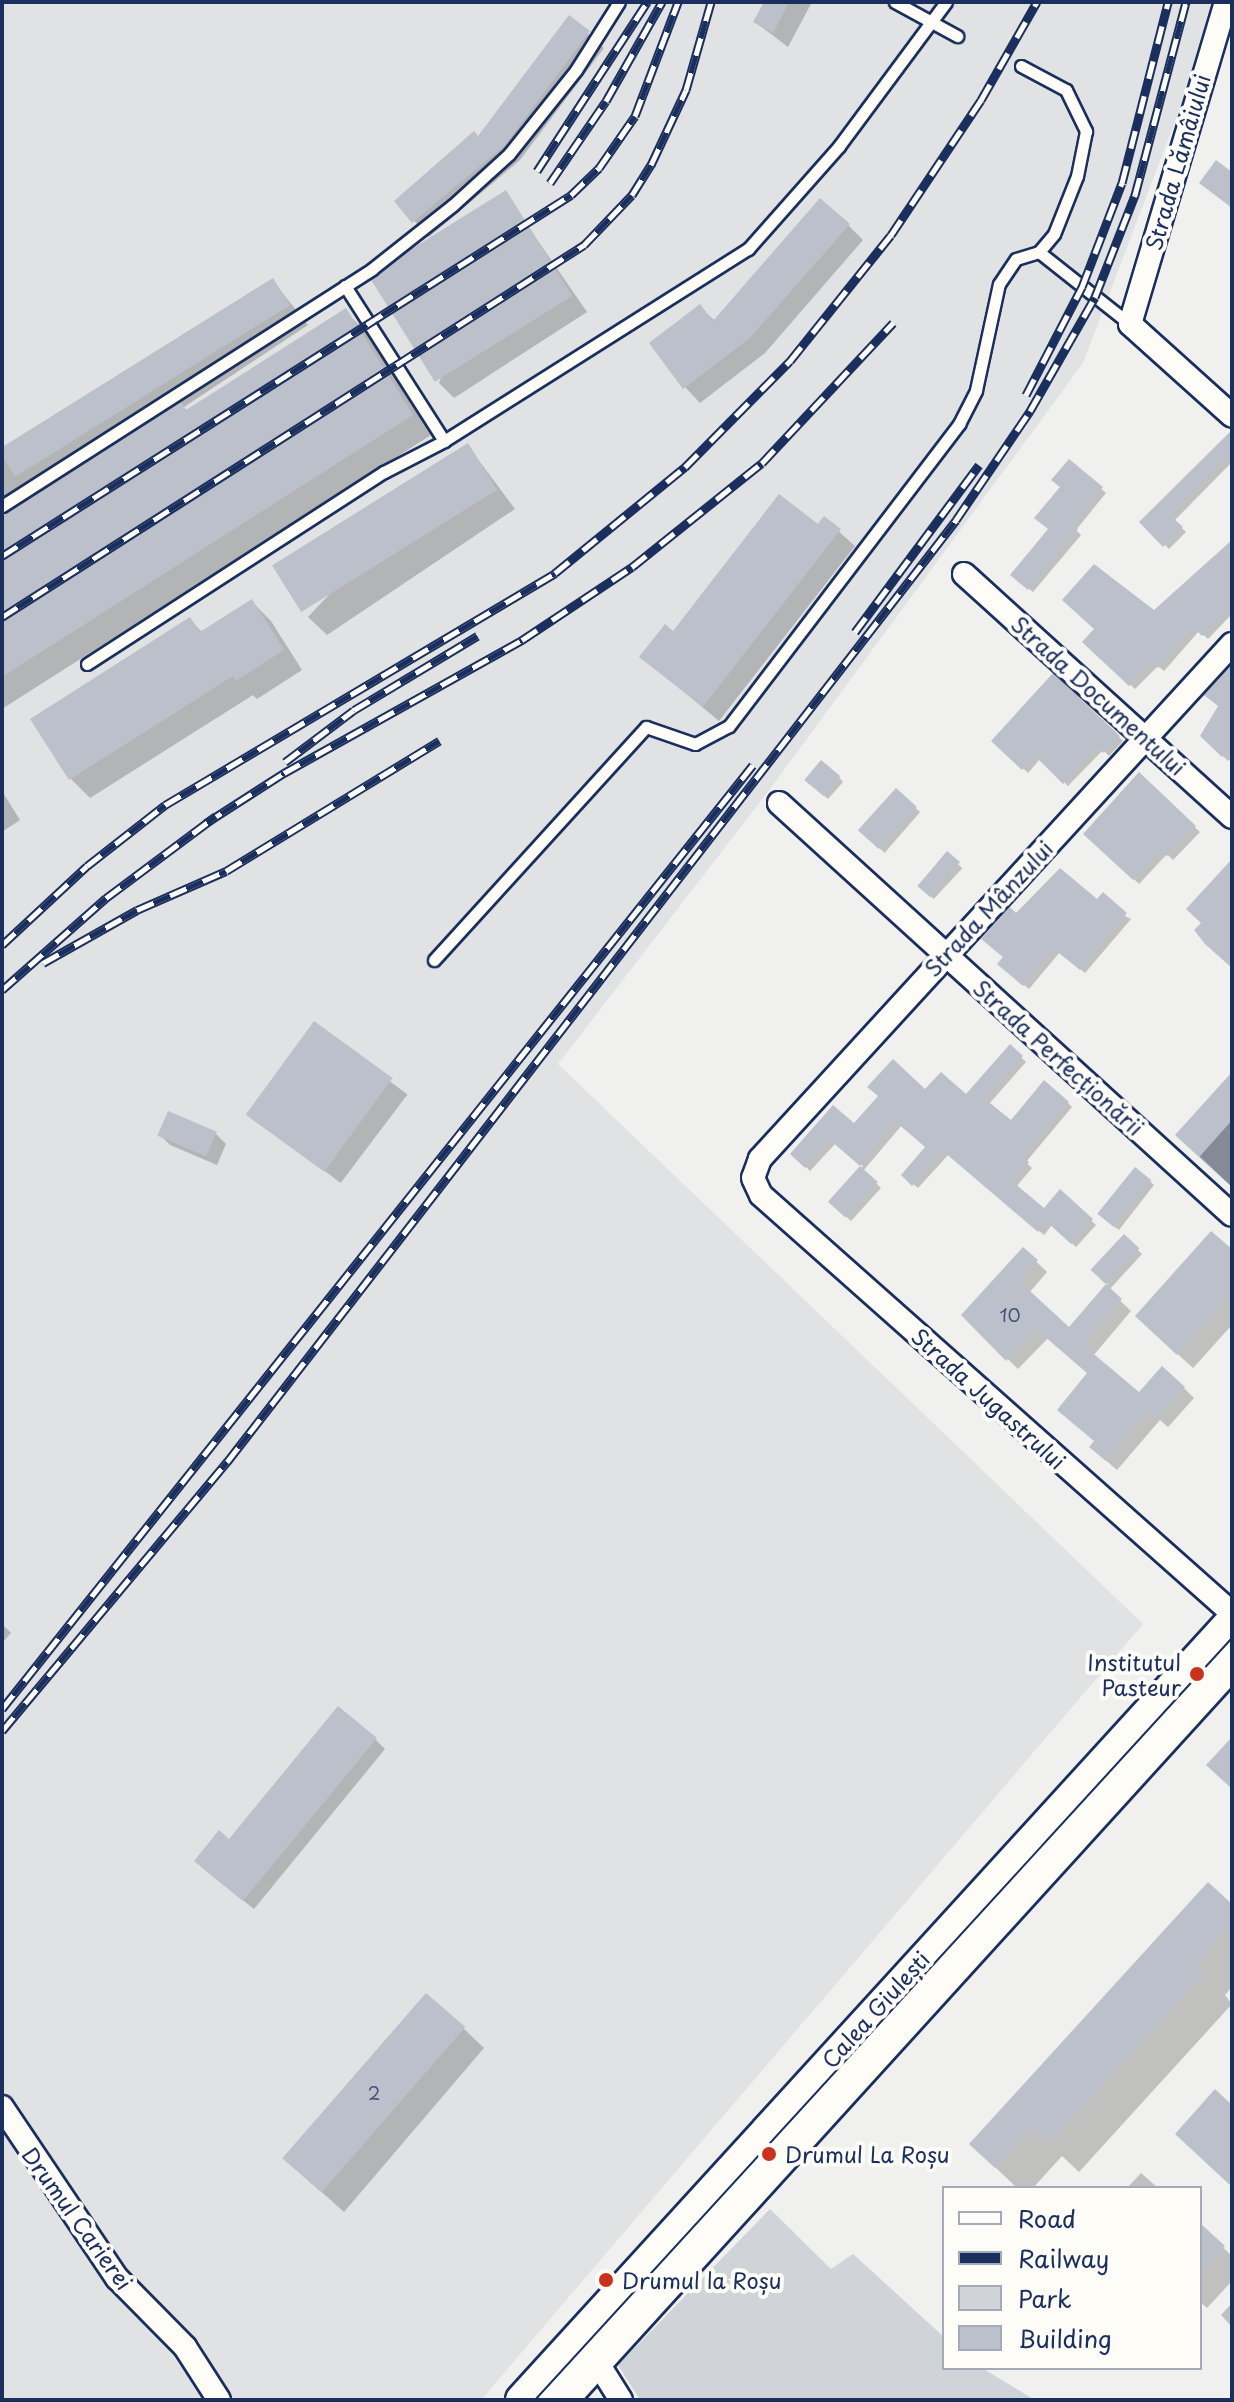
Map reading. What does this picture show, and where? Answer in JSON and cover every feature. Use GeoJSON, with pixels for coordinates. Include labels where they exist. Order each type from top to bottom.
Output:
{"type":"FeatureCollection","features":[{"type":"Feature","properties":{"kind":"main road","name":"Calea Giulești"},"geometry":{"type":"LineString","coordinates":[[561,2400],[588,2348],[1232,1622]]}},
{"type":"Feature","properties":{"kind":"main road","name":"Calea Giulești"},"geometry":{"type":"LineString","coordinates":[[522,2400],[588,2348],[1232,1662]]}},
{"type":"Feature","properties":{"kind":"street","name":"Strada Lămâiului"},"geometry":{"type":"LineString","coordinates":[[1130,324],[1226,2]]}},
{"type":"Feature","properties":{"kind":"street"},"geometry":{"type":"LineString","coordinates":[[1130,324],[1232,416]]}},
{"type":"Feature","properties":{"kind":"street","name":"Strada Documentului"},"geometry":{"type":"LineString","coordinates":[[964,574],[1232,817]]}},
{"type":"Feature","properties":{"kind":"street","name":"Strada Mânzului"},"geometry":{"type":"LineString","coordinates":[[753,1178],[760,1159],[1232,644]]}},
{"type":"Feature","properties":{"kind":"street","name":"Strada Perfecționării"},"geometry":{"type":"LineString","coordinates":[[779,803],[1232,1215]]}},
{"type":"Feature","properties":{"kind":"street","name":"Strada Jugastrului"},"geometry":{"type":"LineString","coordinates":[[753,1178],[761,1195],[1232,1613]]}},
{"type":"Feature","properties":{"kind":"street","name":"Drumul Carierei"},"geometry":{"type":"LineString","coordinates":[[2,2107],[117,2278],[185,2347],[219,2400]]}},
{"type":"Feature","properties":{"kind":"street"},"geometry":{"type":"LineString","coordinates":[[588,2348],[621,2400]]}},
{"type":"Feature","properties":{"kind":"lane"},"geometry":{"type":"LineString","coordinates":[[2,506],[345,286],[453,205],[509,154],[576,70],[619,2]]}},
{"type":"Feature","properties":{"kind":"lane"},"geometry":{"type":"LineString","coordinates":[[895,2],[930,24],[957,36]]}},
{"type":"Feature","properties":{"kind":"lane"},"geometry":{"type":"LineString","coordinates":[[87,664],[384,472],[444,441],[748,249],[839,146],[946,2]]}},
{"type":"Feature","properties":{"kind":"lane"},"geometry":{"type":"LineString","coordinates":[[434,960],[646,727],[695,744],[729,726],[946,445],[976,390],[1006,269],[1016,259],[1039,252],[1054,234],[1077,176],[1086,131],[1066,90],[1021,66]]}},
{"type":"Feature","properties":{"kind":"lane"},"geometry":{"type":"LineString","coordinates":[[1039,252],[1130,324]]}},
{"type":"Feature","properties":{"kind":"lane"},"geometry":{"type":"LineString","coordinates":[[345,286],[444,441]]}},
{"type":"Feature","properties":{"kind":"shaded area"},"geometry":{"type":"Polygon","coordinates":[[[2,2],[1214,2],[1190,82],[1083,363],[773,785],[558,1064],[1143,1624],[481,2400],[2,2400],[2,2]]]}},
{"type":"Feature","properties":{"kind":"green space"},"geometry":{"type":"Polygon","coordinates":[[[770,2209],[831,2269],[853,2254],[942,2335],[942,2370],[985,2370],[1035,2400],[640,2400],[618,2365],[770,2209]]]}},
{"type":"Feature","properties":{"kind":"water"},"geometry":{"type":"Polygon","coordinates":[[[1232,1120],[1232,1187],[1199,1157],[1232,1120]]]}},
{"type":"Feature","properties":{"kind":"building"},"geometry":{"type":"Polygon","coordinates":[[[764,2],[789,2],[773,33],[753,22],[764,2]]]}},
{"type":"Feature","properties":{"kind":"building"},"geometry":{"type":"Polygon","coordinates":[[[569,15],[590,31],[505,145],[412,223],[394,201],[474,131],[478,136],[569,15]]]}},
{"type":"Feature","properties":{"kind":"building"},"geometry":{"type":"Polygon","coordinates":[[[1216,160],[1232,172],[1232,208],[1199,183],[1216,160]]]}},
{"type":"Feature","properties":{"kind":"building"},"geometry":{"type":"Polygon","coordinates":[[[506,190],[572,296],[435,382],[369,276],[506,190]]]}},
{"type":"Feature","properties":{"kind":"building"},"geometry":{"type":"Polygon","coordinates":[[[820,198],[850,224],[750,338],[683,389],[649,343],[700,304],[713,321],[820,198]]]}},
{"type":"Feature","properties":{"kind":"building"},"geometry":{"type":"Polygon","coordinates":[[[273,278],[290,305],[15,477],[2,456],[2,447],[273,278]]]}},
{"type":"Feature","properties":{"kind":"building"},"geometry":{"type":"Polygon","coordinates":[[[346,308],[413,415],[2,677],[2,514],[181,402],[186,410],[346,308]]]}},
{"type":"Feature","properties":{"kind":"building"},"geometry":{"type":"Polygon","coordinates":[[[1232,430],[1232,454],[1171,516],[1183,527],[1163,547],[1139,522],[1232,430]]]}},
{"type":"Feature","properties":{"kind":"building"},"geometry":{"type":"Polygon","coordinates":[[[468,443],[497,490],[301,612],[272,565],[468,443]]]}},
{"type":"Feature","properties":{"kind":"building"},"geometry":{"type":"Polygon","coordinates":[[[1069,459],[1103,487],[1072,524],[1078,529],[1028,590],[1010,575],[1048,529],[1034,518],[1060,487],[1051,480],[1069,459]]]}},
{"type":"Feature","properties":{"kind":"building"},"geometry":{"type":"Polygon","coordinates":[[[779,494],[818,524],[824,516],[841,529],[703,707],[639,657],[665,624],[673,631],[779,494]]]}},
{"type":"Feature","properties":{"kind":"building"},"geometry":{"type":"Polygon","coordinates":[[[1232,540],[1232,609],[1202,636],[1193,627],[1158,668],[1152,662],[1129,686],[1082,642],[1094,629],[1062,600],[1094,564],[1154,610],[1232,540]]]}},
{"type":"Feature","properties":{"kind":"building"},"geometry":{"type":"Polygon","coordinates":[[[252,599],[284,650],[236,681],[233,676],[69,780],[30,719],[190,617],[200,632],[252,599]]]}},
{"type":"Feature","properties":{"kind":"building"},"geometry":{"type":"Polygon","coordinates":[[[1232,665],[1232,747],[1222,757],[1200,736],[1218,706],[1204,695],[1232,665]]]}},
{"type":"Feature","properties":{"kind":"building"},"geometry":{"type":"Polygon","coordinates":[[[1053,673],[1120,736],[1103,753],[1098,747],[1063,784],[1035,756],[1022,770],[991,741],[1053,673]]]}},
{"type":"Feature","properties":{"kind":"building"},"geometry":{"type":"Polygon","coordinates":[[[821,760],[840,776],[823,796],[804,780],[821,760]]]}},
{"type":"Feature","properties":{"kind":"building"},"geometry":{"type":"Polygon","coordinates":[[[1139,772],[1196,826],[1167,856],[1161,851],[1133,880],[1083,834],[1139,772]]]}},
{"type":"Feature","properties":{"kind":"building"},"geometry":{"type":"Polygon","coordinates":[[[896,788],[917,807],[879,849],[858,830],[896,788]]]}},
{"type":"Feature","properties":{"kind":"building"},"geometry":{"type":"Polygon","coordinates":[[[947,851],[960,862],[930,897],[917,886],[947,851]]]}},
{"type":"Feature","properties":{"kind":"building"},"geometry":{"type":"Polygon","coordinates":[[[1232,859],[1232,968],[1194,930],[1201,923],[1186,909],[1232,859]]]}},
{"type":"Feature","properties":{"kind":"building"},"geometry":{"type":"Polygon","coordinates":[[[1060,868],[1097,899],[1103,892],[1127,913],[1080,970],[1054,949],[1023,986],[997,964],[1003,957],[981,939],[1010,907],[1016,913],[1060,868]]]}},
{"type":"Feature","properties":{"kind":"building"},"geometry":{"type":"Polygon","coordinates":[[[314,1021],[392,1078],[324,1172],[246,1115],[314,1021]]]}},
{"type":"Feature","properties":{"kind":"building"},"geometry":{"type":"Polygon","coordinates":[[[1010,1044],[1023,1056],[985,1099],[1011,1120],[1044,1080],[1069,1102],[1022,1156],[1029,1162],[1013,1182],[1044,1208],[1060,1189],[1093,1219],[1071,1244],[1047,1222],[1038,1232],[943,1151],[912,1186],[901,1175],[925,1147],[896,1122],[860,1166],[830,1140],[805,1168],[790,1154],[833,1105],[854,1123],[878,1096],[867,1087],[893,1059],[925,1089],[941,1072],[966,1094],[1010,1044]]]}},
{"type":"Feature","properties":{"kind":"building"},"geometry":{"type":"Polygon","coordinates":[[[1232,1072],[1232,1120],[1199,1157],[1175,1135],[1232,1072]]]}},
{"type":"Feature","properties":{"kind":"building"},"geometry":{"type":"Polygon","coordinates":[[[168,1111],[217,1132],[206,1157],[157,1136],[168,1111]]]}},
{"type":"Feature","properties":{"kind":"building"},"geometry":{"type":"Polygon","coordinates":[[[860,1166],[878,1182],[846,1218],[828,1202],[860,1166]]]}},
{"type":"Feature","properties":{"kind":"building"},"geometry":{"type":"Polygon","coordinates":[[[1135,1167],[1151,1180],[1114,1227],[1097,1214],[1135,1167]]]}},
{"type":"Feature","properties":{"kind":"building"},"geometry":{"type":"Polygon","coordinates":[[[1211,1231],[1232,1249],[1232,1294],[1177,1355],[1135,1316],[1211,1231]]]}},
{"type":"Feature","properties":{"kind":"building"},"geometry":{"type":"Polygon","coordinates":[[[1124,1234],[1139,1248],[1106,1284],[1091,1270],[1124,1234]]]}},
{"type":"Feature","properties":{"kind":"building"},"geometry":{"type":"Polygon","coordinates":[[[1023,1247],[1038,1260],[1019,1281],[1069,1327],[1106,1284],[1122,1299],[1083,1345],[1139,1392],[1162,1366],[1185,1387],[1156,1418],[1148,1411],[1106,1461],[1089,1447],[1094,1441],[1057,1410],[1087,1373],[1036,1329],[1006,1361],[961,1315],[1023,1247]]]}},
{"type":"Feature","properties":{"kind":"building"},"geometry":{"type":"Polygon","coordinates":[[[338,1706],[377,1738],[243,1901],[194,1861],[219,1830],[229,1839],[338,1706]]]}},
{"type":"Feature","properties":{"kind":"building"},"geometry":{"type":"Polygon","coordinates":[[[1232,1737],[1232,1789],[1206,1765],[1232,1737]]]}},
{"type":"Feature","properties":{"kind":"building"},"geometry":{"type":"Polygon","coordinates":[[[1208,1882],[1232,1904],[1232,1925],[1196,1964],[1205,1972],[1049,2143],[1031,2128],[995,2168],[969,2144],[1208,1882]]]}},
{"type":"Feature","properties":{"kind":"building"},"geometry":{"type":"Polygon","coordinates":[[[426,1993],[465,2027],[322,2192],[282,2158],[426,1993]]]}},
{"type":"Feature","properties":{"kind":"building"},"geometry":{"type":"Polygon","coordinates":[[[1215,2089],[1232,2105],[1232,2187],[1175,2134],[1215,2089]]]}},
{"type":"Feature","properties":{"kind":"building"},"geometry":{"type":"Polygon","coordinates":[[[1202,2225],[1225,2246],[1202,2271],[1202,2225]]]}},
{"type":"Feature","properties":{"kind":"tram line"},"geometry":{"type":"LineString","coordinates":[[535,2400],[1232,1638]]}},
{"type":"Feature","properties":{"kind":"railway"},"geometry":{"type":"LineString","coordinates":[[537,171],[647,2]]}},
{"type":"Feature","properties":{"kind":"railway"},"geometry":{"type":"LineString","coordinates":[[550,183],[606,101],[662,2]]}},
{"type":"Feature","properties":{"kind":"railway"},"geometry":{"type":"LineString","coordinates":[[2,556],[571,195],[599,168],[635,116],[678,2]]}},
{"type":"Feature","properties":{"kind":"railway"},"geometry":{"type":"LineString","coordinates":[[2,617],[584,245],[632,195],[651,165],[686,90],[711,2]]}},
{"type":"Feature","properties":{"kind":"railway"},"geometry":{"type":"LineString","coordinates":[[2,945],[87,866],[165,805],[555,573],[685,467],[790,361],[891,235],[981,100],[1037,2]]}},
{"type":"Feature","properties":{"kind":"railway"},"geometry":{"type":"LineString","coordinates":[[1026,395],[1082,287],[1122,183],[1168,2]]}},
{"type":"Feature","properties":{"kind":"railway"},"geometry":{"type":"LineString","coordinates":[[2,1731],[227,1462],[956,520],[1030,411],[1095,297],[1135,195],[1186,2]]}},
{"type":"Feature","properties":{"kind":"railway"},"geometry":{"type":"LineString","coordinates":[[206,823],[284,773],[522,640],[632,567],[762,463],[893,323]]}},
{"type":"Feature","properties":{"kind":"railway"},"geometry":{"type":"LineString","coordinates":[[855,632],[979,465]]}},
{"type":"Feature","properties":{"kind":"railway"},"geometry":{"type":"LineString","coordinates":[[285,762],[354,710],[477,636]]}},
{"type":"Feature","properties":{"kind":"railway"},"geometry":{"type":"LineString","coordinates":[[43,963],[137,910],[226,871],[439,741]]}},
{"type":"Feature","properties":{"kind":"railway"},"geometry":{"type":"LineString","coordinates":[[2,1709],[753,765]]}},
{"type":"Feature","properties":{"kind":"railway"},"geometry":{"type":"LineString","coordinates":[[2,990],[106,898],[216,816]]}},
{"type":"Feature","properties":{"kind":"place","name":"Institutul Pasteur"},"geometry":{"type":"Point","coordinates":[1197,1674]}},
{"type":"Feature","properties":{"kind":"place","name":"Drumul La Roșu"},"geometry":{"type":"Point","coordinates":[769,2154]}},
{"type":"Feature","properties":{"kind":"place","name":"Drumul la Roșu"},"geometry":{"type":"Point","coordinates":[606,2280]}}]}
